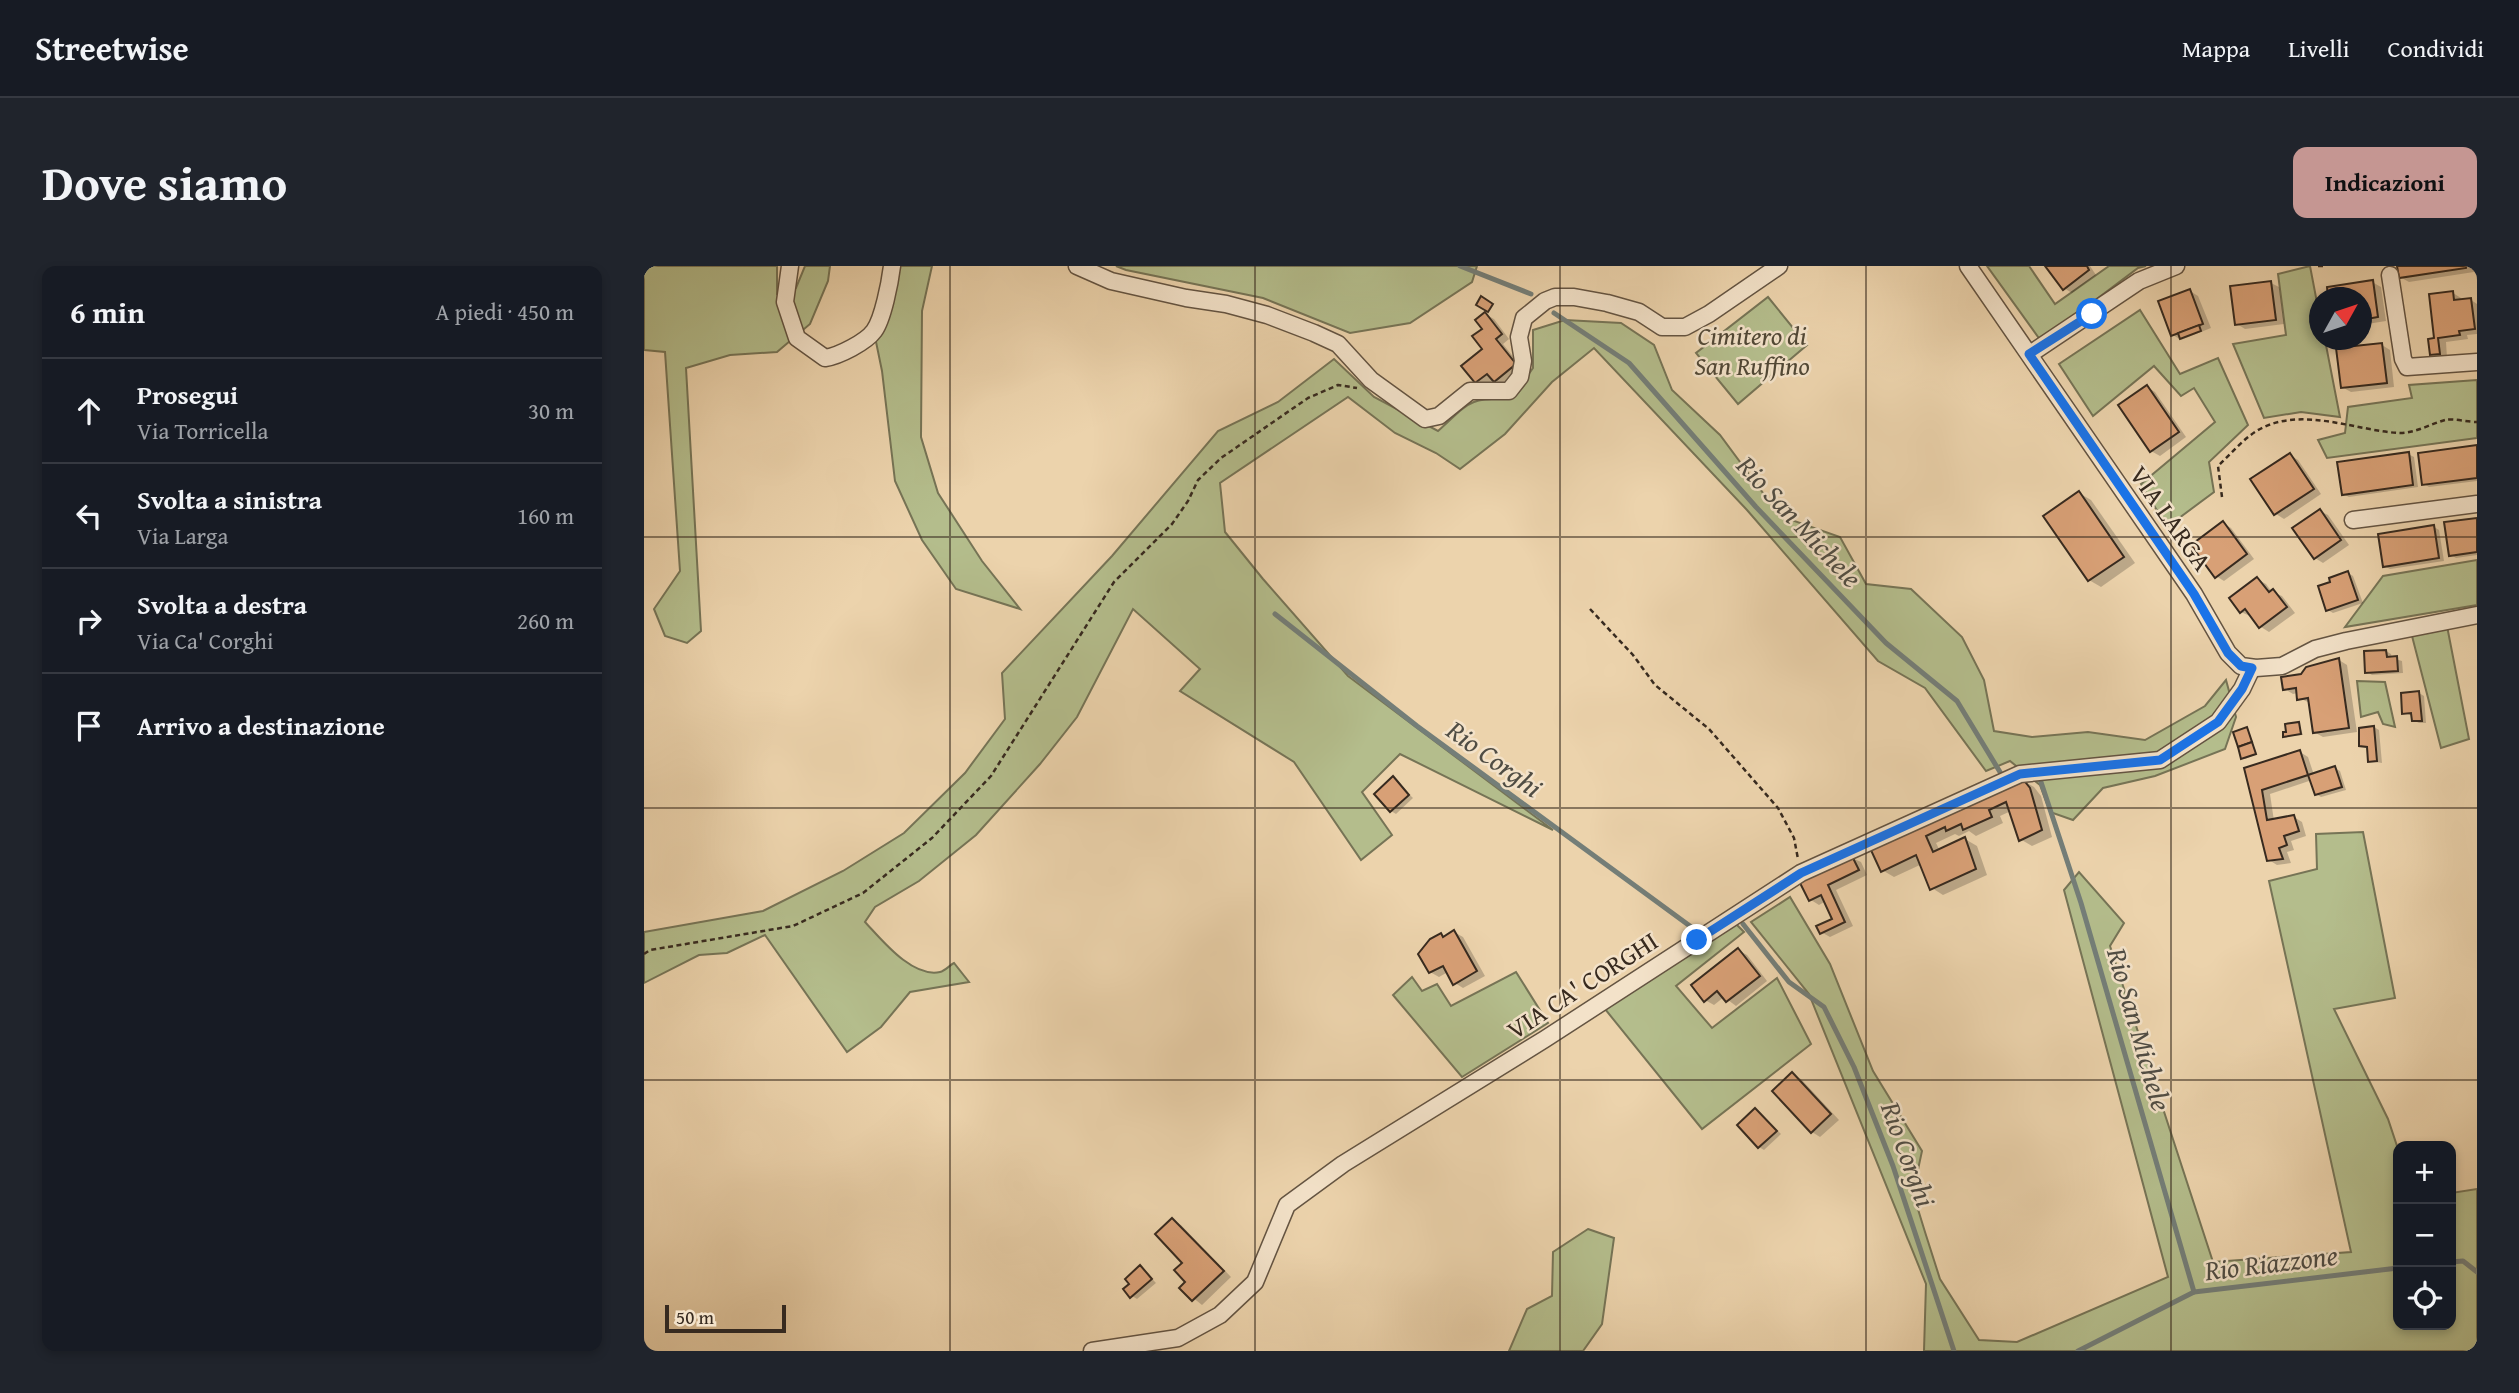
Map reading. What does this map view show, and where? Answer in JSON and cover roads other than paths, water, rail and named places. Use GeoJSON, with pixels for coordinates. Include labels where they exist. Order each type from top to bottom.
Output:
{"type":"FeatureCollection","features":[{"type":"Feature","properties":{"kind":"street"},"geometry":{"type":"LineString","coordinates":[[790,266],[785,302],[797,338],[825,358],[839,355],[874,331],[890,287],[892,266]]}},
{"type":"Feature","properties":{"kind":"street"},"geometry":{"type":"LineString","coordinates":[[1077,266],[1111,281],[1186,299],[1226,304],[1267,315],[1314,333],[1338,344],[1387,393],[1425,419],[1439,416],[1470,391],[1509,391],[1520,377],[1523,361],[1519,337],[1524,318],[1545,301],[1555,297],[1574,297],[1607,303],[1639,312],[1662,327],[1685,327],[1709,314],[1779,266]]}},
{"type":"Feature","properties":{"kind":"street","name":"VIA LARGA"},"geometry":{"type":"LineString","coordinates":[[1968,266],[2194,594],[2228,653],[2241,666],[2252,668]]}},
{"type":"Feature","properties":{"kind":"street"},"geometry":{"type":"LineString","coordinates":[[2029,354],[2139,281],[2176,266]]}},
{"type":"Feature","properties":{"kind":"street"},"geometry":{"type":"LineString","coordinates":[[2390,275],[2403,359],[2407,367],[2477,362]]}},
{"type":"Feature","properties":{"kind":"street"},"geometry":{"type":"LineString","coordinates":[[2353,520],[2477,504]]}},
{"type":"Feature","properties":{"kind":"street"},"geometry":{"type":"LineString","coordinates":[[2252,668],[2282,666],[2325,646],[2477,615]]}},
{"type":"Feature","properties":{"kind":"street","name":"VIA CA' CORGHI"},"geometry":{"type":"LineString","coordinates":[[1092,1351],[1178,1338],[1220,1315],[1255,1282],[1287,1205],[1343,1164],[1545,1039],[1801,873],[2020,774],[2160,760],[2218,722],[2242,689],[2252,668]]}},
{"type":"Feature","properties":{"kind":"waterway","name":"Rio San Michele"},"geometry":{"type":"LineString","coordinates":[[1460,266],[1531,294]]}},
{"type":"Feature","properties":{"kind":"waterway","name":"Rio San Michele"},"geometry":{"type":"LineString","coordinates":[[1554,313],[1629,363],[1756,507],[1886,643],[1957,701],[2000,772]]}},
{"type":"Feature","properties":{"kind":"waterway","name":"Rio Corghi"},"geometry":{"type":"LineString","coordinates":[[1275,614],[1417,726],[1694,929]]}},
{"type":"Feature","properties":{"kind":"waterway","name":"Rio San Michele"},"geometry":{"type":"LineString","coordinates":[[2038,779],[2081,903],[2194,1292]]}},
{"type":"Feature","properties":{"kind":"waterway","name":"Rio Corghi"},"geometry":{"type":"LineString","coordinates":[[1743,924],[1789,982],[1824,1007],[1854,1067],[1893,1166],[1954,1351]]}},
{"type":"Feature","properties":{"kind":"waterway","name":"Rio Riazzone"},"geometry":{"type":"LineString","coordinates":[[2456,1262],[2463,1261],[2477,1272]]}},
{"type":"Feature","properties":{"kind":"waterway","name":"Rio Riazzone"},"geometry":{"type":"LineString","coordinates":[[2078,1351],[2194,1292],[2393,1269]]}},
{"type":"Feature","properties":{"kind":"park label","name":"Cimitero di San Ruffino"},"geometry":{"type":"Point","coordinates":[1752,350]}}]}
